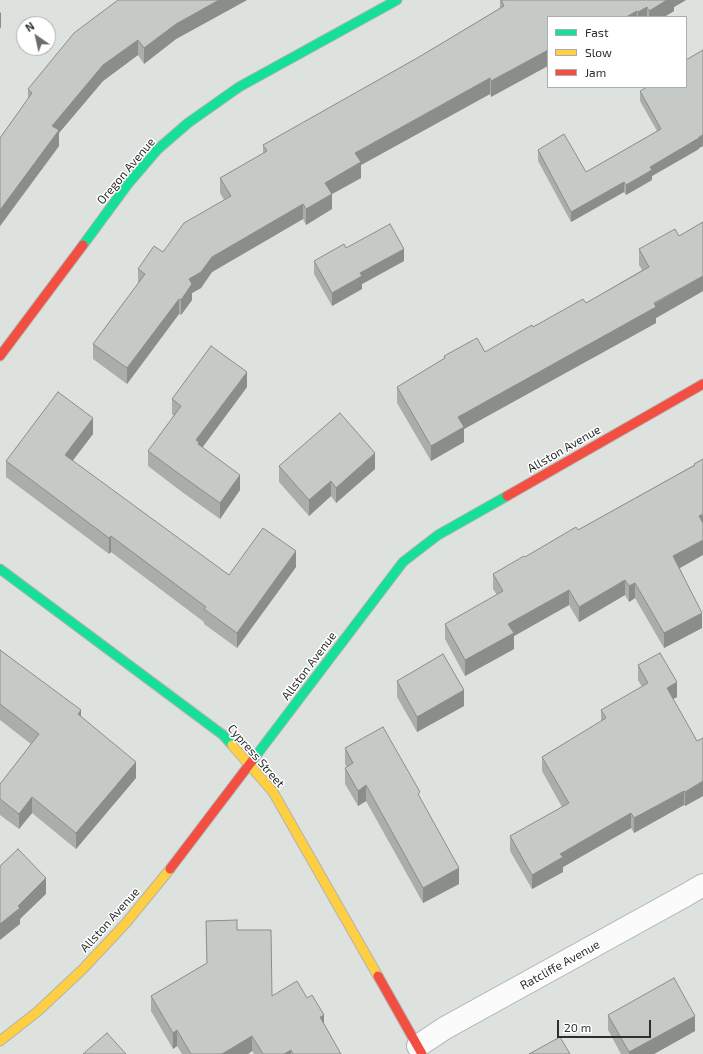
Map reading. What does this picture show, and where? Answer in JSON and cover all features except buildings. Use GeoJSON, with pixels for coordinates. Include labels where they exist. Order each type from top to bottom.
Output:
{"type":"FeatureCollection","features":[{"type":"Feature","properties":{"kind":"street","name":"Oregon Avenue"},"geometry":{"type":"LineString","coordinates":[[0,356],[128,184],[153,154],[188,123],[239,87],[397,0]]}},
{"type":"Feature","properties":{"kind":"street","name":"Allston Avenue"},"geometry":{"type":"LineString","coordinates":[[0,1041],[37,1012],[83,969],[126,923],[192,841],[403,562],[438,535],[703,384]]}},
{"type":"Feature","properties":{"kind":"street","name":"Cypress Street"},"geometry":{"type":"LineString","coordinates":[[0,569],[223,735],[250,765],[273,792],[420,1050]]}},
{"type":"Feature","properties":{"kind":"street","name":"Ratcliffe Avenue"},"geometry":{"type":"LineString","coordinates":[[420,1050],[446,1028],[703,885]]}},
{"type":"Feature","properties":{"kind":"traffic: fast"},"geometry":{"type":"LineString","coordinates":[[83,245],[128,184],[158,149],[188,123],[239,87],[397,0]]}},
{"type":"Feature","properties":{"kind":"traffic: fast"},"geometry":{"type":"LineString","coordinates":[[252,761],[403,562],[438,535],[507,496]]}},
{"type":"Feature","properties":{"kind":"traffic: fast"},"geometry":{"type":"LineString","coordinates":[[0,569],[223,735],[232,745]]}},
{"type":"Feature","properties":{"kind":"traffic: slow"},"geometry":{"type":"LineString","coordinates":[[232,745],[273,792],[378,976]]}},
{"type":"Feature","properties":{"kind":"traffic: slow"},"geometry":{"type":"LineString","coordinates":[[0,1041],[37,1012],[83,969],[126,923],[170,869]]}},
{"type":"Feature","properties":{"kind":"traffic: jam"},"geometry":{"type":"LineString","coordinates":[[0,356],[83,245]]}},
{"type":"Feature","properties":{"kind":"traffic: jam"},"geometry":{"type":"LineString","coordinates":[[507,496],[703,384]]}},
{"type":"Feature","properties":{"kind":"traffic: jam"},"geometry":{"type":"LineString","coordinates":[[170,869],[252,761]]}},
{"type":"Feature","properties":{"kind":"traffic: jam"},"geometry":{"type":"LineString","coordinates":[[378,976],[422,1054]]}}]}
